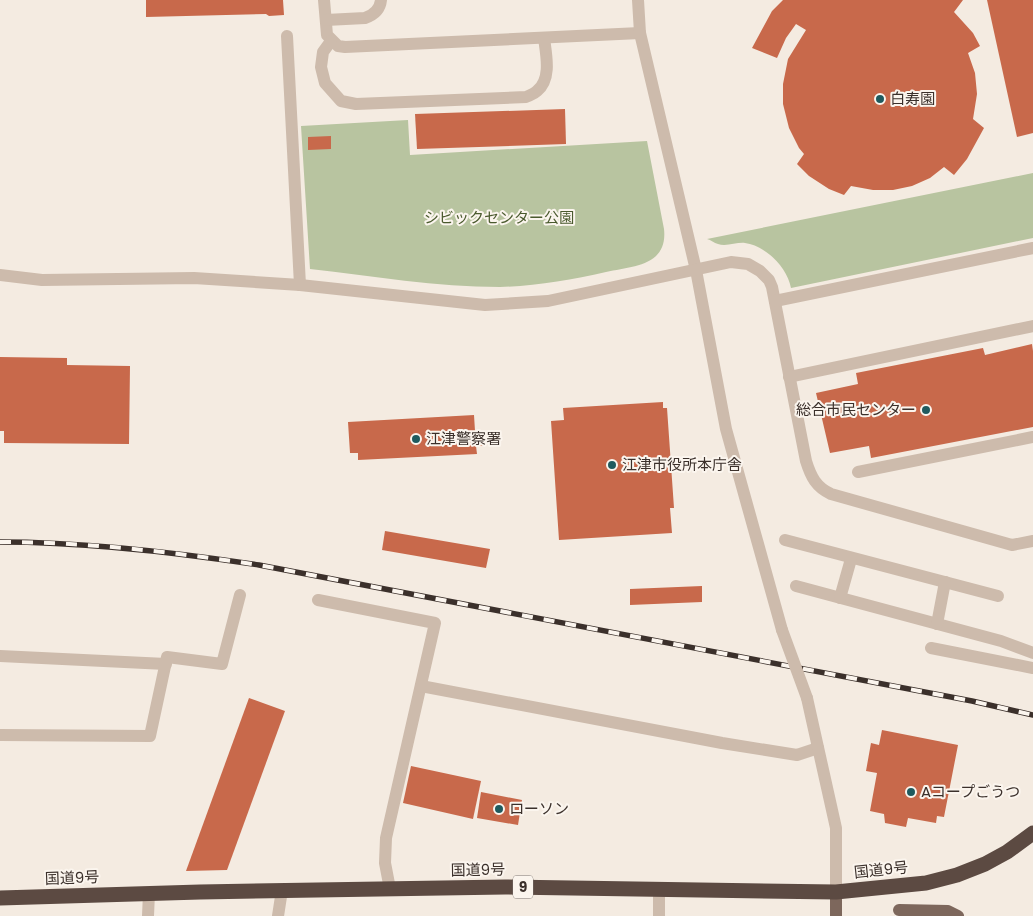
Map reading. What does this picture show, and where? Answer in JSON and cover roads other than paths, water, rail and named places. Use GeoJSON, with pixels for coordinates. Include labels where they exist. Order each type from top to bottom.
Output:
{"type":"FeatureCollection","features":[{"type":"Feature","properties":{"kind":"highway","name":"国道9号"},"geometry":{"type":"LineString","coordinates":[[0,898],[282,890],[505,887],[836,892],[926,883],[957,875],[985,864],[1007,852],[1033,833]]}},
{"type":"Feature","properties":{"kind":"main road"},"geometry":{"type":"LineString","coordinates":[[836,892],[836,916]]}},
{"type":"Feature","properties":{"kind":"main road"},"geometry":{"type":"LineString","coordinates":[[898,910],[948,911],[958,916]]}},
{"type":"Feature","properties":{"kind":"street"},"geometry":{"type":"LineString","coordinates":[[324,0],[327,36],[338,46],[345,47],[640,33]]}},
{"type":"Feature","properties":{"kind":"street"},"geometry":{"type":"LineString","coordinates":[[326,20],[365,18],[378,9],[381,0]]}},
{"type":"Feature","properties":{"kind":"street"},"geometry":{"type":"LineString","coordinates":[[638,0],[640,33],[696,270],[726,429],[782,630],[807,698],[836,828],[836,892]]}},
{"type":"Feature","properties":{"kind":"street"},"geometry":{"type":"LineString","coordinates":[[287,36],[300,285]]}},
{"type":"Feature","properties":{"kind":"street"},"geometry":{"type":"LineString","coordinates":[[331,41],[324,52],[321,66],[325,83],[333,94],[341,100],[356,104],[526,97],[537,92],[546,74],[547,60],[544,38]]}},
{"type":"Feature","properties":{"kind":"street"},"geometry":{"type":"LineString","coordinates":[[775,301],[1033,248]]}},
{"type":"Feature","properties":{"kind":"street"},"geometry":{"type":"LineString","coordinates":[[0,275],[42,280],[194,278],[300,285],[485,305],[548,302],[731,262],[748,264],[760,271],[769,280],[772,287],[806,461],[810,475],[823,490],[841,497],[1012,545],[1033,541]]}},
{"type":"Feature","properties":{"kind":"street"},"geometry":{"type":"LineString","coordinates":[[790,376],[1033,326]]}},
{"type":"Feature","properties":{"kind":"street"},"geometry":{"type":"LineString","coordinates":[[858,472],[1033,437]]}},
{"type":"Feature","properties":{"kind":"street"},"geometry":{"type":"LineString","coordinates":[[785,540],[851,559],[998,596]]}},
{"type":"Feature","properties":{"kind":"street"},"geometry":{"type":"LineString","coordinates":[[840,598],[851,559]]}},
{"type":"Feature","properties":{"kind":"street"},"geometry":{"type":"LineString","coordinates":[[937,624],[945,582]]}},
{"type":"Feature","properties":{"kind":"street"},"geometry":{"type":"LineString","coordinates":[[796,586],[1001,641],[1033,653]]}},
{"type":"Feature","properties":{"kind":"street"},"geometry":{"type":"LineString","coordinates":[[0,735],[150,736],[167,657],[222,664],[240,595]]}},
{"type":"Feature","properties":{"kind":"street"},"geometry":{"type":"LineString","coordinates":[[318,600],[435,623],[386,838],[385,863],[390,889]]}},
{"type":"Feature","properties":{"kind":"street"},"geometry":{"type":"LineString","coordinates":[[931,648],[1033,668]]}},
{"type":"Feature","properties":{"kind":"street"},"geometry":{"type":"LineString","coordinates":[[0,656],[166,664]]}},
{"type":"Feature","properties":{"kind":"street"},"geometry":{"type":"LineString","coordinates":[[421,686],[712,741],[797,755],[818,748]]}},
{"type":"Feature","properties":{"kind":"street"},"geometry":{"type":"LineString","coordinates":[[659,889],[659,916]]}},
{"type":"Feature","properties":{"kind":"street"},"geometry":{"type":"LineString","coordinates":[[278,916],[282,890]]}},
{"type":"Feature","properties":{"kind":"street"},"geometry":{"type":"LineString","coordinates":[[148,916],[149,893]]}},
{"type":"Feature","properties":{"kind":"railway"},"geometry":{"type":"LineString","coordinates":[[0,542],[33,542],[130,549],[259,565],[972,701],[1033,715]]}},
{"type":"Feature","properties":{"kind":"place","name":"白寿園"},"geometry":{"type":"Point","coordinates":[880,99]}},
{"type":"Feature","properties":{"kind":"place","name":"総合市民センター"},"geometry":{"type":"Point","coordinates":[926,410]}},
{"type":"Feature","properties":{"kind":"place","name":"江津警察署"},"geometry":{"type":"Point","coordinates":[416,439]}},
{"type":"Feature","properties":{"kind":"place","name":"江津市役所本庁舎"},"geometry":{"type":"Point","coordinates":[612,465]}},
{"type":"Feature","properties":{"kind":"place","name":"Aコープごうつ"},"geometry":{"type":"Point","coordinates":[911,792]}},
{"type":"Feature","properties":{"kind":"place","name":"ローソン"},"geometry":{"type":"Point","coordinates":[499,809]}},
{"type":"Feature","properties":{"kind":"park label","name":"シビックセンター公園"},"geometry":{"type":"Point","coordinates":[499,218]}}]}
